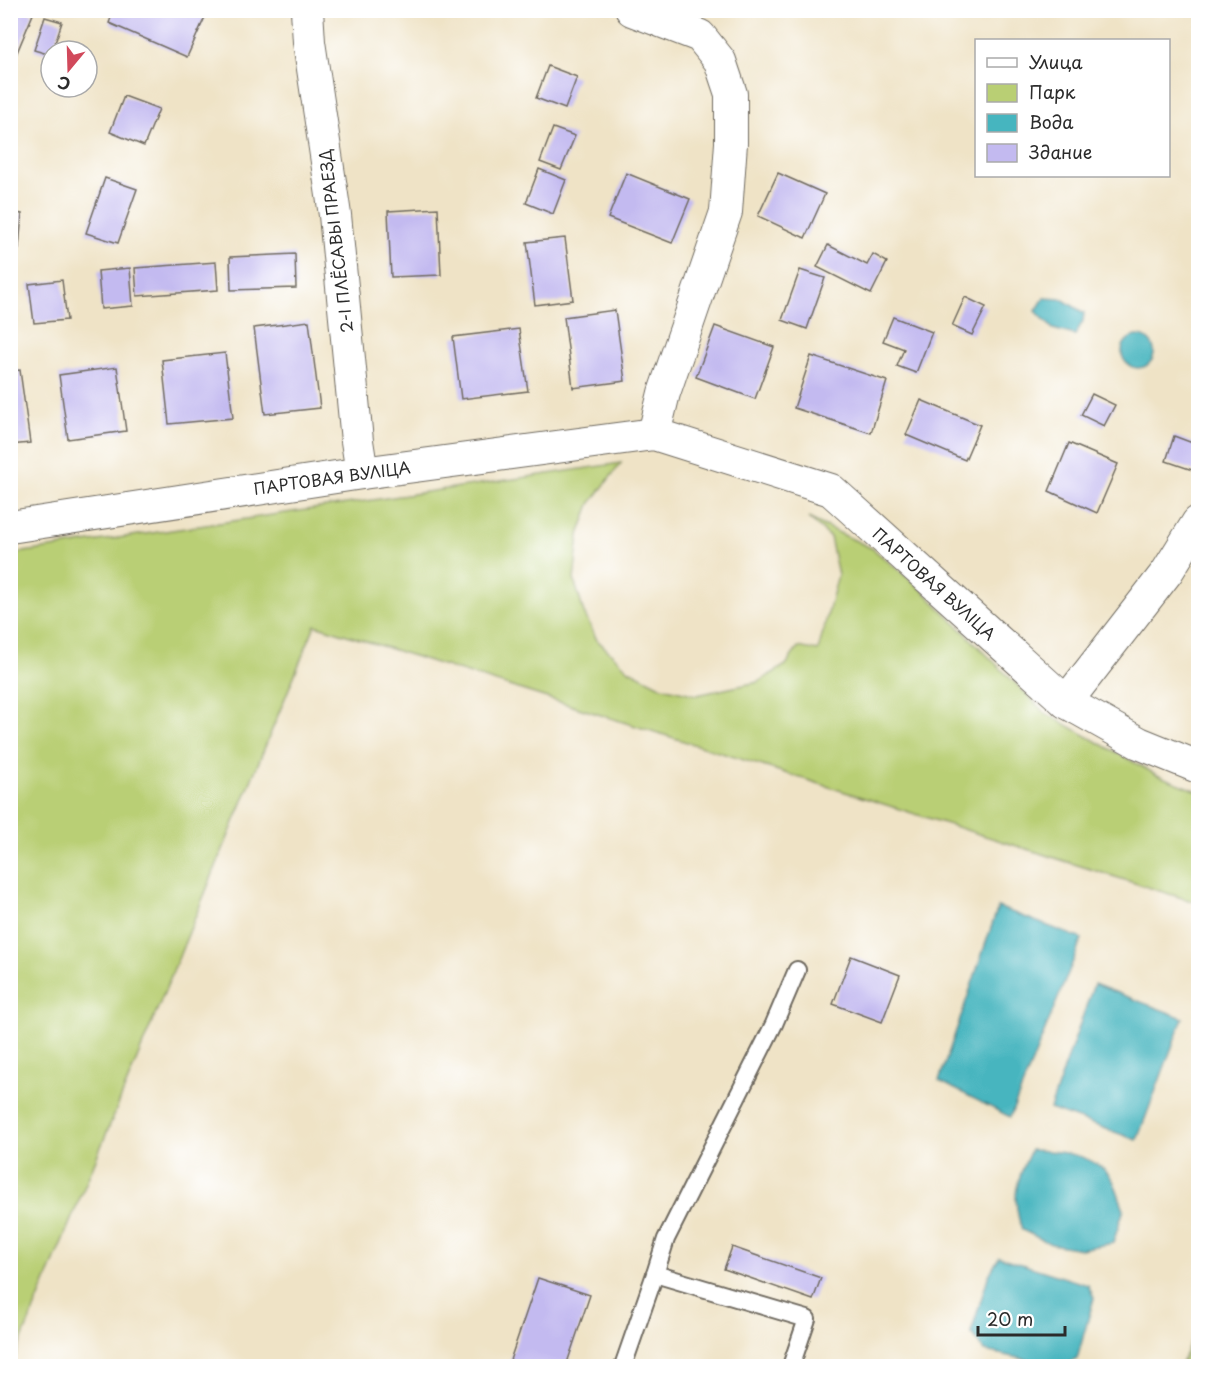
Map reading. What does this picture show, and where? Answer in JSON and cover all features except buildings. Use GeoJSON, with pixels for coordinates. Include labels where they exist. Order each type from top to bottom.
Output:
{"type":"FeatureCollection","features":[{"type":"Feature","properties":{"kind":"street","name":"2-І ПЛЁСАВЫ ПРАЕЗД"},"geometry":{"type":"LineString","coordinates":[[307,10],[309,42],[335,216],[362,472]]}},
{"type":"Feature","properties":{"kind":"street"},"geometry":{"type":"LineString","coordinates":[[632,10],[700,36],[720,61],[731,94],[731,143],[726,212],[664,393],[654,434]]}},
{"type":"Feature","properties":{"kind":"street","name":"ПАРТОВАЯ ВУЛІЦА"},"geometry":{"type":"LineString","coordinates":[[10,527],[362,472],[654,434],[831,490],[1066,702],[1139,743],[1198,767]]}},
{"type":"Feature","properties":{"kind":"street"},"geometry":{"type":"LineString","coordinates":[[1066,702],[1167,572],[1198,522]]}},
{"type":"Feature","properties":{"kind":"lane"},"geometry":{"type":"LineString","coordinates":[[623,1366],[666,1239],[774,1024],[797,970]]}},
{"type":"Feature","properties":{"kind":"lane"},"geometry":{"type":"LineString","coordinates":[[655,1274],[807,1319],[791,1366]]}},
{"type":"Feature","properties":{"kind":"green space"},"geometry":{"type":"Polygon","coordinates":[[[621,463],[590,504],[579,535],[574,580],[584,613],[597,640],[629,670],[662,687],[697,695],[758,682],[786,665],[798,647],[818,651],[838,575],[830,537],[808,518],[873,549],[922,590],[1045,713],[1157,775],[1198,791],[1198,903],[315,625],[11,1366],[11,554],[621,463]]]}},
{"type":"Feature","properties":{"kind":"green space"},"geometry":{"type":"Polygon","coordinates":[[[1198,1325],[1198,1366],[1180,1366],[1198,1325]]]}},
{"type":"Feature","properties":{"kind":"water"},"geometry":{"type":"Polygon","coordinates":[[[1044,298],[1062,299],[1084,313],[1083,321],[1075,335],[1053,329],[1036,311],[1044,298]]]}},
{"type":"Feature","properties":{"kind":"water"},"geometry":{"type":"Polygon","coordinates":[[[1138,336],[1150,340],[1154,352],[1150,364],[1138,368],[1126,364],[1122,352],[1126,340],[1138,336]]]}},
{"type":"Feature","properties":{"kind":"water"},"geometry":{"type":"Polygon","coordinates":[[[998,907],[1082,939],[1010,1117],[939,1081],[998,907]]]}},
{"type":"Feature","properties":{"kind":"water"},"geometry":{"type":"Polygon","coordinates":[[[1094,984],[1183,1018],[1137,1140],[1050,1109],[1094,984]]]}},
{"type":"Feature","properties":{"kind":"water"},"geometry":{"type":"Polygon","coordinates":[[[1031,1150],[1075,1155],[1105,1170],[1114,1182],[1124,1209],[1113,1243],[1081,1249],[1051,1244],[1022,1230],[1017,1208],[1017,1189],[1031,1150]]]}},
{"type":"Feature","properties":{"kind":"water"},"geometry":{"type":"Polygon","coordinates":[[[999,1257],[1088,1285],[1094,1298],[1077,1359],[1058,1366],[985,1351],[971,1333],[988,1277],[999,1257]]]}}]}
